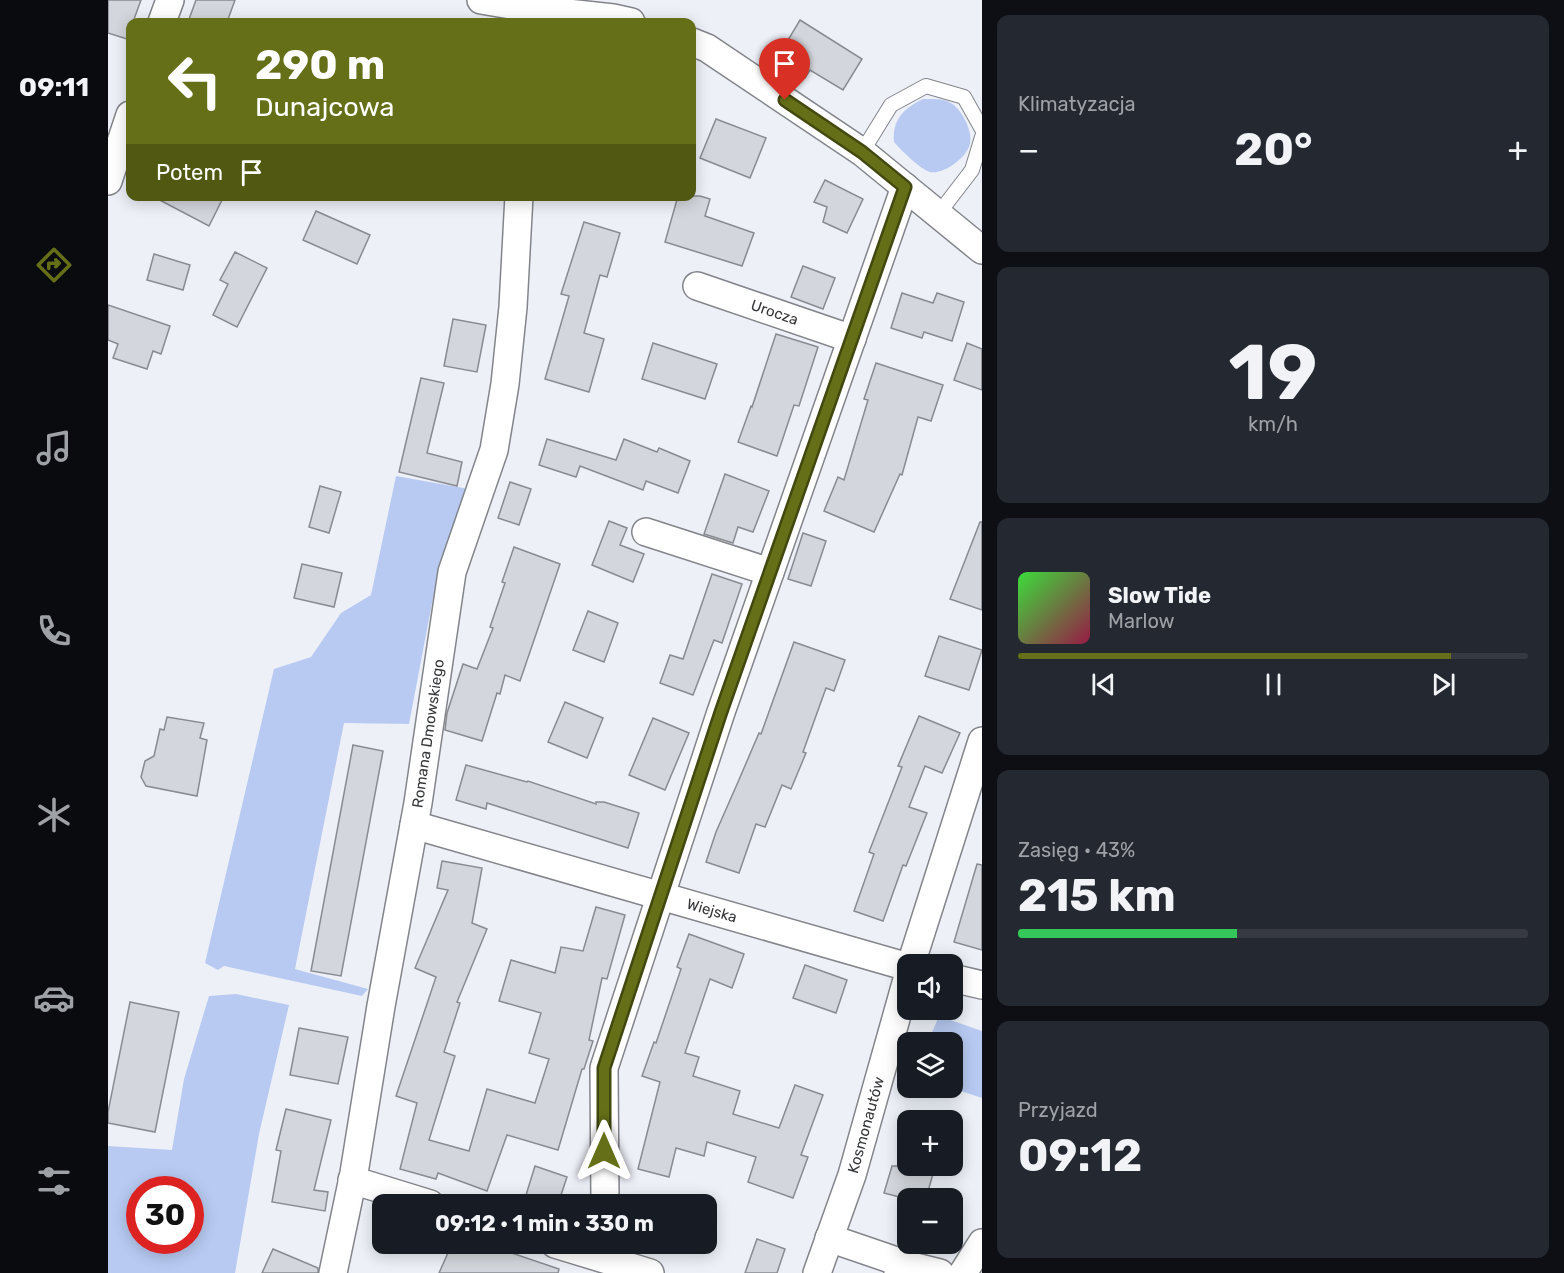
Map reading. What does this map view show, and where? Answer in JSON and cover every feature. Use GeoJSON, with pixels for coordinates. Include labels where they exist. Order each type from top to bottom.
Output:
{"type":"FeatureCollection","features":[{"type":"Feature","properties":{"kind":"street"},"geometry":{"type":"LineString","coordinates":[[163,18],[170,0]]}},
{"type":"Feature","properties":{"kind":"street"},"geometry":{"type":"LineString","coordinates":[[481,0],[540,16],[613,18]]}},
{"type":"Feature","properties":{"kind":"street"},"geometry":{"type":"LineString","coordinates":[[696,44],[707,48],[862,152],[982,250]]}},
{"type":"Feature","properties":{"kind":"street"},"geometry":{"type":"LineString","coordinates":[[108,181],[126,128]]}},
{"type":"Feature","properties":{"kind":"street"},"geometry":{"type":"LineString","coordinates":[[605,1194],[604,1068],[663,895],[721,712],[905,187]]}},
{"type":"Feature","properties":{"kind":"street","name":"Romana Dmowskiego"},"geometry":{"type":"LineString","coordinates":[[339,1271],[352,1180],[414,825],[452,572],[494,450],[513,307],[519,201]]}},
{"type":"Feature","properties":{"kind":"street","name":"Urocza"},"geometry":{"type":"LineString","coordinates":[[697,286],[852,339]]}},
{"type":"Feature","properties":{"kind":"street"},"geometry":{"type":"LineString","coordinates":[[646,532],[770,572]]}},
{"type":"Feature","properties":{"kind":"street"},"geometry":{"type":"LineString","coordinates":[[913,954],[982,741]]}},
{"type":"Feature","properties":{"kind":"street","name":"Wiejska"},"geometry":{"type":"LineString","coordinates":[[414,825],[897,963]]}},
{"type":"Feature","properties":{"kind":"street"},"geometry":{"type":"LineString","coordinates":[[963,981],[982,985]]}},
{"type":"Feature","properties":{"kind":"street","name":"Kosmonautów"},"geometry":{"type":"LineString","coordinates":[[817,1273],[852,1175],[897,1015]]}},
{"type":"Feature","properties":{"kind":"street"},"geometry":{"type":"LineString","coordinates":[[352,1180],[398,1194]]}},
{"type":"Feature","properties":{"kind":"street"},"geometry":{"type":"LineString","coordinates":[[829,1238],[903,1269],[940,1273]]}},
{"type":"Feature","properties":{"kind":"street"},"geometry":{"type":"LineString","coordinates":[[963,1273],[982,1244]]}},
{"type":"Feature","properties":{"kind":"street"},"geometry":{"type":"LineString","coordinates":[[612,1254],[650,1273]]}},
{"type":"Feature","properties":{"kind":"lane"},"geometry":{"type":"LineString","coordinates":[[862,152],[891,105],[926,86],[964,97],[982,129]]}},
{"type":"Feature","properties":{"kind":"lane"},"geometry":{"type":"LineString","coordinates":[[939,213],[972,170],[982,137]]}},
{"type":"Feature","properties":{"kind":"shaded area"},"geometry":{"type":"Polygon","coordinates":[[[923,99],[951,103],[963,116],[970,133],[968,149],[960,159],[942,171],[930,172],[921,167],[894,142],[897,121],[910,106],[923,99]]]}},
{"type":"Feature","properties":{"kind":"shaded area"},"geometry":{"type":"Polygon","coordinates":[[[396,476],[469,489],[437,577],[409,724],[344,723],[295,969],[368,989],[362,996],[224,966],[218,970],[205,963],[274,669],[311,657],[341,613],[371,595],[396,476]]]}},
{"type":"Feature","properties":{"kind":"shaded area"},"geometry":{"type":"Polygon","coordinates":[[[236,994],[289,1005],[259,1134],[235,1273],[108,1273],[108,1146],[172,1150],[184,1079],[209,996],[236,994]]]}},
{"type":"Feature","properties":{"kind":"shaded area"},"geometry":{"type":"Polygon","coordinates":[[[937,1020],[950,1020],[982,1031],[982,1098],[963,1092],[963,1032],[932,1032],[937,1020]]]}},
{"type":"Feature","properties":{"kind":"building"},"geometry":{"type":"Polygon","coordinates":[[[108,0],[141,0],[134,18],[126,18],[126,39],[108,33],[108,0]]]}},
{"type":"Feature","properties":{"kind":"building"},"geometry":{"type":"Polygon","coordinates":[[[196,0],[235,0],[228,18],[189,18],[196,0]]]}},
{"type":"Feature","properties":{"kind":"building"},"geometry":{"type":"Polygon","coordinates":[[[800,20],[862,59],[843,90],[810,70],[805,78],[776,60],[800,20]]]}},
{"type":"Feature","properties":{"kind":"building"},"geometry":{"type":"Polygon","coordinates":[[[716,119],[766,138],[750,178],[700,158],[716,119]]]}},
{"type":"Feature","properties":{"kind":"building"},"geometry":{"type":"Polygon","coordinates":[[[825,180],[863,199],[847,233],[823,222],[827,207],[814,202],[825,180]]]}},
{"type":"Feature","properties":{"kind":"building"},"geometry":{"type":"Polygon","coordinates":[[[696,196],[710,199],[705,216],[754,233],[742,266],[665,242],[677,201],[696,201],[696,196]]]}},
{"type":"Feature","properties":{"kind":"building"},"geometry":{"type":"Polygon","coordinates":[[[162,201],[222,201],[209,226],[162,201]]]}},
{"type":"Feature","properties":{"kind":"building"},"geometry":{"type":"Polygon","coordinates":[[[316,211],[370,235],[357,264],[303,240],[316,211]]]}},
{"type":"Feature","properties":{"kind":"building"},"geometry":{"type":"Polygon","coordinates":[[[584,222],[620,233],[607,277],[600,275],[584,333],[604,339],[589,392],[545,379],[569,296],[561,294],[584,222]]]}},
{"type":"Feature","properties":{"kind":"building"},"geometry":{"type":"Polygon","coordinates":[[[235,252],[267,268],[237,327],[213,315],[228,284],[220,280],[235,252]]]}},
{"type":"Feature","properties":{"kind":"building"},"geometry":{"type":"Polygon","coordinates":[[[154,254],[190,265],[183,290],[147,280],[154,254]]]}},
{"type":"Feature","properties":{"kind":"building"},"geometry":{"type":"Polygon","coordinates":[[[803,266],[835,278],[823,309],[791,297],[803,266]]]}},
{"type":"Feature","properties":{"kind":"building"},"geometry":{"type":"Polygon","coordinates":[[[902,293],[933,303],[937,293],[964,302],[952,341],[924,332],[922,338],[891,328],[902,293]]]}},
{"type":"Feature","properties":{"kind":"building"},"geometry":{"type":"Polygon","coordinates":[[[108,305],[170,326],[161,354],[153,351],[147,369],[113,358],[118,344],[108,340],[108,305]]]}},
{"type":"Feature","properties":{"kind":"building"},"geometry":{"type":"Polygon","coordinates":[[[453,319],[486,325],[477,372],[444,366],[453,319]]]}},
{"type":"Feature","properties":{"kind":"building"},"geometry":{"type":"Polygon","coordinates":[[[776,334],[818,347],[799,406],[794,405],[777,456],[738,442],[776,334]]]}},
{"type":"Feature","properties":{"kind":"building"},"geometry":{"type":"Polygon","coordinates":[[[653,343],[717,364],[705,399],[642,379],[653,343]]]}},
{"type":"Feature","properties":{"kind":"building"},"geometry":{"type":"Polygon","coordinates":[[[967,343],[982,349],[982,390],[954,380],[967,343]]]}},
{"type":"Feature","properties":{"kind":"building"},"geometry":{"type":"Polygon","coordinates":[[[876,363],[943,385],[931,421],[918,417],[902,475],[900,474],[874,532],[824,511],[838,477],[844,480],[868,400],[864,399],[876,363]]]}},
{"type":"Feature","properties":{"kind":"building"},"geometry":{"type":"Polygon","coordinates":[[[421,378],[444,383],[427,453],[462,462],[457,486],[399,472],[421,378]]]}},
{"type":"Feature","properties":{"kind":"building"},"geometry":{"type":"Polygon","coordinates":[[[547,439],[616,460],[624,439],[657,452],[659,448],[690,461],[678,493],[646,481],[643,490],[580,466],[576,477],[539,465],[547,439]]]}},
{"type":"Feature","properties":{"kind":"building"},"geometry":{"type":"Polygon","coordinates":[[[725,474],[769,491],[753,532],[738,527],[733,543],[704,534],[725,474]]]}},
{"type":"Feature","properties":{"kind":"building"},"geometry":{"type":"Polygon","coordinates":[[[510,482],[531,489],[519,525],[498,518],[510,482]]]}},
{"type":"Feature","properties":{"kind":"building"},"geometry":{"type":"Polygon","coordinates":[[[320,486],[341,492],[329,533],[309,527],[320,486]]]}},
{"type":"Feature","properties":{"kind":"building"},"geometry":{"type":"Polygon","coordinates":[[[609,521],[627,528],[620,545],[644,554],[633,582],[592,565],[609,521]]]}},
{"type":"Feature","properties":{"kind":"building"},"geometry":{"type":"Polygon","coordinates":[[[980,522],[982,522],[982,610],[950,599],[980,522]]]}},
{"type":"Feature","properties":{"kind":"building"},"geometry":{"type":"Polygon","coordinates":[[[803,533],[826,541],[811,586],[788,579],[803,533]]]}},
{"type":"Feature","properties":{"kind":"building"},"geometry":{"type":"Polygon","coordinates":[[[514,547],[560,564],[520,681],[505,675],[482,741],[445,730],[447,713],[463,664],[477,669],[493,628],[490,627],[514,547]]]}},
{"type":"Feature","properties":{"kind":"building"},"geometry":{"type":"Polygon","coordinates":[[[302,564],[342,573],[334,607],[294,598],[302,564]]]}},
{"type":"Feature","properties":{"kind":"building"},"geometry":{"type":"Polygon","coordinates":[[[712,574],[742,584],[722,643],[714,640],[693,695],[660,683],[670,655],[683,659],[712,574]]]}},
{"type":"Feature","properties":{"kind":"building"},"geometry":{"type":"Polygon","coordinates":[[[588,611],[618,623],[604,662],[573,650],[588,611]]]}},
{"type":"Feature","properties":{"kind":"building"},"geometry":{"type":"Polygon","coordinates":[[[939,636],[982,650],[969,690],[925,676],[939,636]]]}},
{"type":"Feature","properties":{"kind":"building"},"geometry":{"type":"Polygon","coordinates":[[[794,642],[845,660],[834,691],[826,688],[803,752],[806,753],[791,789],[782,785],[765,827],[756,824],[739,873],[706,862],[716,832],[759,733],[761,734],[794,642]]]}},
{"type":"Feature","properties":{"kind":"building"},"geometry":{"type":"Polygon","coordinates":[[[565,702],[603,718],[587,758],[548,742],[565,702]]]}},
{"type":"Feature","properties":{"kind":"building"},"geometry":{"type":"Polygon","coordinates":[[[919,716],[960,733],[942,773],[925,766],[909,807],[927,813],[906,866],[903,865],[883,921],[854,911],[874,854],[869,852],[902,767],[898,766],[919,716]]]}},
{"type":"Feature","properties":{"kind":"building"},"geometry":{"type":"Polygon","coordinates":[[[167,717],[204,723],[200,738],[207,740],[197,796],[146,786],[141,777],[145,761],[154,756],[160,729],[164,730],[167,717]]]}},
{"type":"Feature","properties":{"kind":"building"},"geometry":{"type":"Polygon","coordinates":[[[653,718],[689,733],[665,790],[629,775],[653,718]]]}},
{"type":"Feature","properties":{"kind":"building"},"geometry":{"type":"Polygon","coordinates":[[[353,745],[383,751],[341,976],[311,971],[353,745]]]}},
{"type":"Feature","properties":{"kind":"building"},"geometry":{"type":"Polygon","coordinates":[[[466,765],[528,781],[596,804],[596,802],[604,802],[639,813],[628,848],[487,803],[486,809],[456,800],[466,765]]]}},
{"type":"Feature","properties":{"kind":"building"},"geometry":{"type":"Polygon","coordinates":[[[442,861],[482,868],[472,923],[487,929],[457,1002],[460,1003],[444,1052],[455,1056],[429,1140],[469,1151],[487,1089],[535,1103],[549,1059],[529,1053],[541,1013],[499,1001],[511,960],[555,973],[561,947],[583,951],[596,907],[625,915],[607,979],[602,978],[589,1040],[593,1041],[584,1069],[582,1069],[558,1150],[507,1135],[487,1191],[438,1173],[436,1179],[400,1169],[417,1103],[396,1096],[436,977],[415,968],[448,890],[437,888],[442,861]]]}},
{"type":"Feature","properties":{"kind":"building"},"geometry":{"type":"Polygon","coordinates":[[[977,864],[982,865],[982,950],[954,942],[977,864]]]}},
{"type":"Feature","properties":{"kind":"building"},"geometry":{"type":"Polygon","coordinates":[[[689,934],[744,954],[732,988],[710,979],[685,1053],[699,1057],[693,1076],[740,1091],[733,1114],[779,1128],[795,1085],[823,1095],[801,1155],[808,1157],[793,1198],[748,1182],[756,1157],[707,1142],[704,1156],[676,1148],[669,1177],[638,1169],[660,1082],[642,1076],[654,1042],[656,1043],[681,969],[677,967],[689,934]]]}},
{"type":"Feature","properties":{"kind":"building"},"geometry":{"type":"Polygon","coordinates":[[[805,965],[847,980],[836,1013],[793,998],[805,965]]]}},
{"type":"Feature","properties":{"kind":"building"},"geometry":{"type":"Polygon","coordinates":[[[130,1002],[179,1012],[155,1132],[108,1123],[108,1112],[130,1002]]]}},
{"type":"Feature","properties":{"kind":"building"},"geometry":{"type":"Polygon","coordinates":[[[299,1028],[348,1037],[338,1084],[290,1075],[299,1028]]]}},
{"type":"Feature","properties":{"kind":"building"},"geometry":{"type":"Polygon","coordinates":[[[286,1109],[331,1120],[314,1190],[328,1192],[325,1211],[272,1202],[281,1151],[276,1150],[286,1109]]]}},
{"type":"Feature","properties":{"kind":"building"},"geometry":{"type":"Polygon","coordinates":[[[535,1166],[567,1177],[561,1194],[526,1194],[535,1166]]]}},
{"type":"Feature","properties":{"kind":"building"},"geometry":{"type":"Polygon","coordinates":[[[892,1166],[897,1166],[897,1176],[932,1176],[929,1188],[897,1188],[897,1196],[884,1193],[892,1166]]]}},
{"type":"Feature","properties":{"kind":"building"},"geometry":{"type":"Polygon","coordinates":[[[757,1239],[785,1249],[777,1273],[745,1273],[757,1239]]]}},
{"type":"Feature","properties":{"kind":"building"},"geometry":{"type":"Polygon","coordinates":[[[273,1249],[318,1268],[318,1273],[262,1273],[273,1249]]]}},
{"type":"Feature","properties":{"kind":"building"},"geometry":{"type":"Polygon","coordinates":[[[448,1254],[515,1254],[559,1269],[558,1273],[439,1273],[448,1254]]]}},
{"type":"Feature","properties":{"kind":"route"},"geometry":{"type":"LineString","coordinates":[[604,1151],[604,1068],[663,895],[721,712],[905,187],[862,152],[785,100]]}}]}
